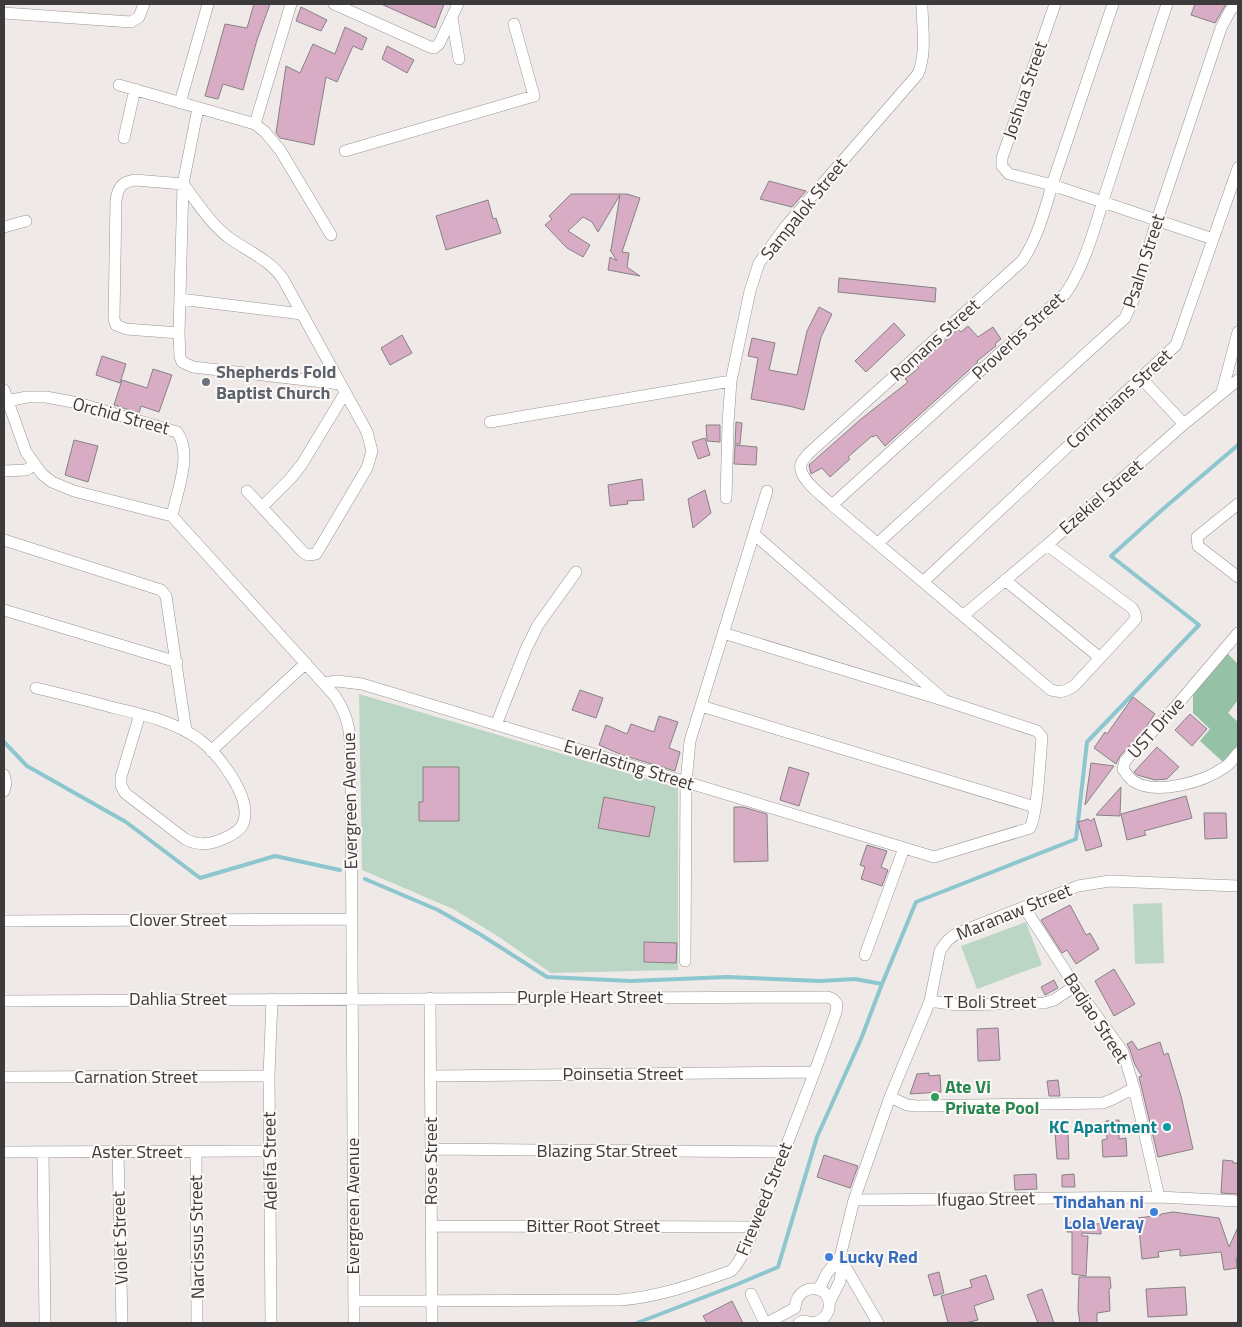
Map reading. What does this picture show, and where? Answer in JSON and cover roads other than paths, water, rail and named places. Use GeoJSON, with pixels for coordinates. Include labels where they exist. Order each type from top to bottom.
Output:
{"type":"FeatureCollection","features":[{"type":"Feature","properties":{"kind":"street"},"geometry":{"type":"LineString","coordinates":[[4,13],[131,22],[139,17],[144,4]]}},
{"type":"Feature","properties":{"kind":"street"},"geometry":{"type":"LineString","coordinates":[[180,103],[208,4]]}},
{"type":"Feature","properties":{"kind":"street"},"geometry":{"type":"LineString","coordinates":[[255,124],[290,4]]}},
{"type":"Feature","properties":{"kind":"street"},"geometry":{"type":"LineString","coordinates":[[334,4],[434,48],[439,44],[458,4]]}},
{"type":"Feature","properties":{"kind":"street","name":"Sampalok Street"},"geometry":{"type":"LineString","coordinates":[[726,498],[731,381],[750,291],[759,263],[786,226],[918,74],[922,65],[923,54],[922,4]]}},
{"type":"Feature","properties":{"kind":"street","name":"Joshua Street"},"geometry":{"type":"LineString","coordinates":[[1052,186],[1009,174],[1002,166],[1002,158],[1055,4]]}},
{"type":"Feature","properties":{"kind":"street","name":"Romans Street"},"geometry":{"type":"LineString","coordinates":[[832,505],[805,480],[801,472],[801,464],[808,454],[1022,261],[1035,241],[1113,4]]}},
{"type":"Feature","properties":{"kind":"street","name":"Proverbs Street"},"geometry":{"type":"LineString","coordinates":[[832,505],[1065,294],[1079,271],[1103,203],[1167,4]]}},
{"type":"Feature","properties":{"kind":"street","name":"Psalm Street"},"geometry":{"type":"LineString","coordinates":[[878,544],[1125,318],[1134,298],[1157,220],[1221,28],[1236,4]]}},
{"type":"Feature","properties":{"kind":"street"},"geometry":{"type":"LineString","coordinates":[[452,18],[458,59]]}},
{"type":"Feature","properties":{"kind":"street"},"geometry":{"type":"LineString","coordinates":[[345,151],[534,96],[514,24]]}},
{"type":"Feature","properties":{"kind":"street"},"geometry":{"type":"LineString","coordinates":[[119,85],[255,124],[266,132],[280,150],[331,235]]}},
{"type":"Feature","properties":{"kind":"street"},"geometry":{"type":"LineString","coordinates":[[124,138],[135,89]]}},
{"type":"Feature","properties":{"kind":"street"},"geometry":{"type":"LineString","coordinates":[[198,108],[183,184],[179,332],[182,362],[188,365],[342,389]]}},
{"type":"Feature","properties":{"kind":"street","name":"Corinthians Street"},"geometry":{"type":"LineString","coordinates":[[924,581],[1142,379],[1176,345],[1238,168]]}},
{"type":"Feature","properties":{"kind":"street"},"geometry":{"type":"LineString","coordinates":[[179,332],[126,329],[116,325],[114,312],[116,200],[117,191],[122,184],[128,181],[183,184],[208,216],[227,236],[271,264],[278,271],[367,432],[372,450],[367,468],[318,552],[312,555],[304,553],[247,491]]}},
{"type":"Feature","properties":{"kind":"street"},"geometry":{"type":"LineString","coordinates":[[1052,186],[1213,239]]}},
{"type":"Feature","properties":{"kind":"street"},"geometry":{"type":"LineString","coordinates":[[4,227],[26,221]]}},
{"type":"Feature","properties":{"kind":"street"},"geometry":{"type":"LineString","coordinates":[[180,299],[302,314]]}},
{"type":"Feature","properties":{"kind":"street"},"geometry":{"type":"LineString","coordinates":[[1222,392],[1238,332]]}},
{"type":"Feature","properties":{"kind":"street"},"geometry":{"type":"LineString","coordinates":[[1142,379],[1184,424]]}},
{"type":"Feature","properties":{"kind":"street","name":"Ezekiel Street"},"geometry":{"type":"LineString","coordinates":[[964,615],[1047,545],[1184,424],[1238,380]]}},
{"type":"Feature","properties":{"kind":"street"},"geometry":{"type":"LineString","coordinates":[[490,422],[731,381]]}},
{"type":"Feature","properties":{"kind":"street"},"geometry":{"type":"LineString","coordinates":[[262,507],[302,464],[342,389]]}},
{"type":"Feature","properties":{"kind":"street"},"geometry":{"type":"LineString","coordinates":[[6,395],[23,445],[34,465],[47,478],[61,486],[172,516]]}},
{"type":"Feature","properties":{"kind":"street","name":"Orchid Street"},"geometry":{"type":"LineString","coordinates":[[6,395],[46,397],[78,403],[177,432],[184,445],[185,457],[172,516]]}},
{"type":"Feature","properties":{"kind":"street"},"geometry":{"type":"LineString","coordinates":[[4,472],[26,470],[34,465]]}},
{"type":"Feature","properties":{"kind":"street"},"geometry":{"type":"LineString","coordinates":[[685,961],[686,782],[690,741],[767,491]]}},
{"type":"Feature","properties":{"kind":"street"},"geometry":{"type":"LineString","coordinates":[[1238,504],[1197,536],[1196,542],[1198,546],[1238,577]]}},
{"type":"Feature","properties":{"kind":"street"},"geometry":{"type":"LineString","coordinates":[[832,505],[1051,690],[1065,692],[1074,686],[1136,620],[1132,608],[1047,545]]}},
{"type":"Feature","properties":{"kind":"street","name":"Evergreen Avenue"},"geometry":{"type":"LineString","coordinates":[[172,516],[336,696],[343,707],[350,730],[354,1323]]}},
{"type":"Feature","properties":{"kind":"street"},"geometry":{"type":"LineString","coordinates":[[754,534],[946,701]]}},
{"type":"Feature","properties":{"kind":"street"},"geometry":{"type":"LineString","coordinates":[[4,540],[161,590],[166,596],[186,731]]}},
{"type":"Feature","properties":{"kind":"street"},"geometry":{"type":"LineString","coordinates":[[496,725],[526,649],[538,625],[576,572]]}},
{"type":"Feature","properties":{"kind":"street"},"geometry":{"type":"LineString","coordinates":[[1004,580],[1099,658]]}},
{"type":"Feature","properties":{"kind":"street"},"geometry":{"type":"LineString","coordinates":[[4,610],[177,662]]}},
{"type":"Feature","properties":{"kind":"street"},"geometry":{"type":"LineString","coordinates":[[701,706],[1035,807],[1041,733],[946,701],[723,633]]}},
{"type":"Feature","properties":{"kind":"street","name":"UST Drive"},"geometry":{"type":"LineString","coordinates":[[1238,633],[1176,706],[1125,761],[1123,769],[1132,780],[1149,788],[1166,788],[1210,776],[1226,766],[1238,753]]}},
{"type":"Feature","properties":{"kind":"street"},"geometry":{"type":"LineString","coordinates":[[211,751],[306,663]]}},
{"type":"Feature","properties":{"kind":"street","name":"Everlasting Street"},"geometry":{"type":"LineString","coordinates":[[323,683],[337,681],[362,684],[934,857],[1030,828],[1033,822],[1035,807]]}},
{"type":"Feature","properties":{"kind":"street"},"geometry":{"type":"LineString","coordinates":[[36,688],[140,714],[186,731],[201,741],[232,778],[241,793],[244,821],[239,830],[216,842],[195,844],[185,839],[130,798],[121,785],[140,714]]}},
{"type":"Feature","properties":{"kind":"street"},"geometry":{"type":"LineString","coordinates":[[4,775],[6,783],[4,791]]}},
{"type":"Feature","properties":{"kind":"street"},"geometry":{"type":"LineString","coordinates":[[865,955],[904,848]]}},
{"type":"Feature","properties":{"kind":"street","name":"Maranaw Street"},"geometry":{"type":"LineString","coordinates":[[799,1323],[803,1321],[814,1323],[828,1314],[829,1303],[842,1274],[840,1258],[854,1200],[890,1097],[930,1001],[940,951],[944,943],[960,932],[1078,886],[1110,881],[1238,886]]}},
{"type":"Feature","properties":{"kind":"street","name":"Badjao Street"},"geometry":{"type":"LineString","coordinates":[[1024,907],[1075,986],[1123,1052],[1134,1088],[1159,1197]]}},
{"type":"Feature","properties":{"kind":"street","name":"Clover Street"},"geometry":{"type":"LineString","coordinates":[[4,921],[352,919]]}},
{"type":"Feature","properties":{"kind":"street","name":"T Boli Street"},"geometry":{"type":"LineString","coordinates":[[930,1001],[957,1005],[1044,1003],[1054,1000],[1075,986]]}},
{"type":"Feature","properties":{"kind":"street","name":"Purple Heart Street"},"geometry":{"type":"LineString","coordinates":[[352,998],[828,997]]}},
{"type":"Feature","properties":{"kind":"street","name":"Fireweed Street"},"geometry":{"type":"LineString","coordinates":[[354,1301],[620,1300],[656,1296],[731,1271],[737,1265],[754,1227],[816,1072],[836,1012],[837,1004],[833,998],[828,997]]}},
{"type":"Feature","properties":{"kind":"street","name":"Dahlia Street"},"geometry":{"type":"LineString","coordinates":[[4,1001],[352,998]]}},
{"type":"Feature","properties":{"kind":"street","name":"Rose Street"},"geometry":{"type":"LineString","coordinates":[[430,998],[432,1323]]}},
{"type":"Feature","properties":{"kind":"street","name":"Adelfa Street"},"geometry":{"type":"LineString","coordinates":[[271,1323],[269,1076],[272,999]]}},
{"type":"Feature","properties":{"kind":"street","name":"Poinsetia Street"},"geometry":{"type":"LineString","coordinates":[[430,1076],[816,1072]]}},
{"type":"Feature","properties":{"kind":"street","name":"Carnation Street"},"geometry":{"type":"LineString","coordinates":[[4,1077],[269,1076]]}},
{"type":"Feature","properties":{"kind":"street"},"geometry":{"type":"LineString","coordinates":[[890,1097],[907,1105],[916,1106],[1102,1103],[1134,1088]]}},
{"type":"Feature","properties":{"kind":"street","name":"Blazing Star Street"},"geometry":{"type":"LineString","coordinates":[[431,1149],[784,1152]]}},
{"type":"Feature","properties":{"kind":"street","name":"Aster Street"},"geometry":{"type":"LineString","coordinates":[[4,1152],[270,1151]]}},
{"type":"Feature","properties":{"kind":"street"},"geometry":{"type":"LineString","coordinates":[[43,1152],[45,1323]]}},
{"type":"Feature","properties":{"kind":"street","name":"Violet Street"},"geometry":{"type":"LineString","coordinates":[[118,1152],[122,1323]]}},
{"type":"Feature","properties":{"kind":"street","name":"Narcissus Street"},"geometry":{"type":"LineString","coordinates":[[196,1152],[198,1323]]}},
{"type":"Feature","properties":{"kind":"street","name":"Ifugao Street"},"geometry":{"type":"LineString","coordinates":[[854,1200],[1159,1197],[1238,1201]]}},
{"type":"Feature","properties":{"kind":"street","name":"Bitter Root Street"},"geometry":{"type":"LineString","coordinates":[[431,1226],[754,1227]]}},
{"type":"Feature","properties":{"kind":"street"},"geometry":{"type":"LineString","coordinates":[[840,1258],[878,1323]]}},
{"type":"Feature","properties":{"kind":"street","name":"Maranaw Street"},"geometry":{"type":"LineString","coordinates":[[819,1289],[827,1273],[840,1258]]}},
{"type":"Feature","properties":{"kind":"street"},"geometry":{"type":"LineString","coordinates":[[751,1294],[766,1323],[795,1308],[795,1302],[802,1292],[813,1288],[819,1289],[827,1297],[829,1303]]}},
{"type":"Feature","properties":{"kind":"waterway"},"geometry":{"type":"LineString","coordinates":[[637,1323],[778,1267],[817,1137],[861,1039],[916,902],[1076,839],[1087,742],[1199,625],[1111,556],[1238,445]]}},
{"type":"Feature","properties":{"kind":"waterway"},"geometry":{"type":"LineString","coordinates":[[4,742],[27,766],[126,822],[200,878],[275,856],[340,870]]}},
{"type":"Feature","properties":{"kind":"waterway"},"geometry":{"type":"LineString","coordinates":[[365,879],[438,910],[547,977],[631,981],[727,977],[820,981],[855,979],[882,984]]}},
{"type":"Feature","properties":{"kind":"place","name":"Shepherds Fold Baptist Church"},"geometry":{"type":"Point","coordinates":[206,382]}},
{"type":"Feature","properties":{"kind":"place","name":"Ate Vi Private Pool"},"geometry":{"type":"Point","coordinates":[935,1097]}},
{"type":"Feature","properties":{"kind":"place","name":"KC Apartment"},"geometry":{"type":"Point","coordinates":[1167,1127]}},
{"type":"Feature","properties":{"kind":"place","name":"Tindahan ni Lola Veray"},"geometry":{"type":"Point","coordinates":[1154,1212]}},
{"type":"Feature","properties":{"kind":"place","name":"Lucky Red"},"geometry":{"type":"Point","coordinates":[829,1257]}}]}
